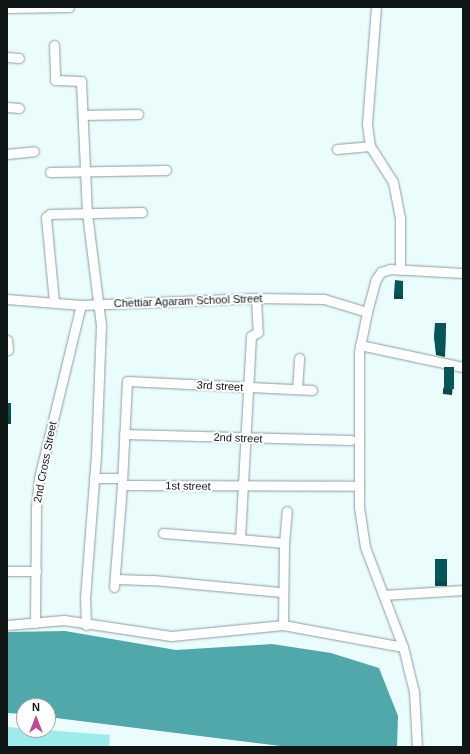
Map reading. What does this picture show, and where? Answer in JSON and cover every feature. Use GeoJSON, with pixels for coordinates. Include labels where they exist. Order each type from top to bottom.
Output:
{"type":"FeatureCollection","features":[{"type":"Feature","properties":{"kind":"street"},"geometry":{"type":"LineString","coordinates":[[7,8],[69,7]]}},
{"type":"Feature","properties":{"kind":"street"},"geometry":{"type":"LineString","coordinates":[[376,8],[367,124],[370,146],[393,182],[396,192],[400,216],[400,270]]}},
{"type":"Feature","properties":{"kind":"street"},"geometry":{"type":"LineString","coordinates":[[54,45],[56,80],[81,80],[88,213],[97,304],[101,325],[94,478],[85,583],[86,625]]}},
{"type":"Feature","properties":{"kind":"street"},"geometry":{"type":"LineString","coordinates":[[7,57],[19,58]]}},
{"type":"Feature","properties":{"kind":"street"},"geometry":{"type":"LineString","coordinates":[[7,108],[19,108]]}},
{"type":"Feature","properties":{"kind":"street"},"geometry":{"type":"LineString","coordinates":[[83,115],[138,114]]}},
{"type":"Feature","properties":{"kind":"street"},"geometry":{"type":"LineString","coordinates":[[337,149],[370,146]]}},
{"type":"Feature","properties":{"kind":"street"},"geometry":{"type":"LineString","coordinates":[[7,154],[34,151]]}},
{"type":"Feature","properties":{"kind":"street"},"geometry":{"type":"LineString","coordinates":[[50,172],[166,170]]}},
{"type":"Feature","properties":{"kind":"street"},"geometry":{"type":"LineString","coordinates":[[54,302],[46,217],[50,214],[142,212]]}},
{"type":"Feature","properties":{"kind":"street"},"geometry":{"type":"LineString","coordinates":[[417,747],[414,692],[403,647],[365,547],[359,486],[360,345],[376,279],[381,272],[400,270],[463,273]]}},
{"type":"Feature","properties":{"kind":"street"},"geometry":{"type":"LineString","coordinates":[[240,539],[251,336],[258,332],[256,298]]}},
{"type":"Feature","properties":{"kind":"street","name":"Chettiar Agaram School Street"},"geometry":{"type":"LineString","coordinates":[[7,299],[81,304],[256,298],[324,300],[367,312]]}},
{"type":"Feature","properties":{"kind":"street","name":"2nd Cross Street"},"geometry":{"type":"LineString","coordinates":[[35,623],[36,508],[39,478],[81,304]]}},
{"type":"Feature","properties":{"kind":"street"},"geometry":{"type":"LineString","coordinates":[[7,340],[8,350]]}},
{"type":"Feature","properties":{"kind":"street"},"geometry":{"type":"LineString","coordinates":[[360,345],[463,367]]}},
{"type":"Feature","properties":{"kind":"street"},"geometry":{"type":"LineString","coordinates":[[297,389],[299,358]]}},
{"type":"Feature","properties":{"kind":"street","name":"3rd street"},"geometry":{"type":"LineString","coordinates":[[124,434],[127,381],[312,390]]}},
{"type":"Feature","properties":{"kind":"street"},"geometry":{"type":"LineString","coordinates":[[124,434],[122,482],[114,583],[153,580],[282,592]]}},
{"type":"Feature","properties":{"kind":"street","name":"2nd street"},"geometry":{"type":"LineString","coordinates":[[124,434],[351,440]]}},
{"type":"Feature","properties":{"kind":"street","name":"1st street"},"geometry":{"type":"LineString","coordinates":[[94,478],[122,482],[244,487],[359,486]]}},
{"type":"Feature","properties":{"kind":"street"},"geometry":{"type":"LineString","coordinates":[[283,625],[282,592],[287,511]]}},
{"type":"Feature","properties":{"kind":"street"},"geometry":{"type":"LineString","coordinates":[[163,533],[284,543]]}},
{"type":"Feature","properties":{"kind":"street"},"geometry":{"type":"LineString","coordinates":[[7,572],[36,572]]}},
{"type":"Feature","properties":{"kind":"street"},"geometry":{"type":"LineString","coordinates":[[384,595],[463,590]]}},
{"type":"Feature","properties":{"kind":"street"},"geometry":{"type":"LineString","coordinates":[[7,625],[64,620],[86,625],[171,636],[283,625],[403,647]]}},
{"type":"Feature","properties":{"kind":"shaded area"},"geometry":{"type":"Polygon","coordinates":[[[65,631],[176,650],[272,644],[331,653],[379,668],[398,716],[397,747],[289,747],[56,718],[56,698],[16,698],[16,714],[7,713],[7,632],[65,631]]]}},
{"type":"Feature","properties":{"kind":"shaded area"},"geometry":{"type":"Polygon","coordinates":[[[7,727],[16,728],[16,738],[56,738],[56,731],[110,735],[109,747],[7,747],[7,727]]]}},
{"type":"Feature","properties":{"kind":"building"},"geometry":{"type":"Polygon","coordinates":[[[395,280],[403,281],[403,295],[394,294],[395,280]]]}},
{"type":"Feature","properties":{"kind":"building"},"geometry":{"type":"Polygon","coordinates":[[[435,323],[446,323],[445,353],[436,351],[434,336],[435,323]]]}},
{"type":"Feature","properties":{"kind":"building"},"geometry":{"type":"Polygon","coordinates":[[[444,367],[454,367],[454,389],[444,389],[444,367]]]}},
{"type":"Feature","properties":{"kind":"building"},"geometry":{"type":"Polygon","coordinates":[[[7,403],[11,403],[11,415],[7,415],[7,403]]]}},
{"type":"Feature","properties":{"kind":"building"},"geometry":{"type":"Polygon","coordinates":[[[435,559],[447,559],[447,581],[435,581],[435,559]]]}}]}
